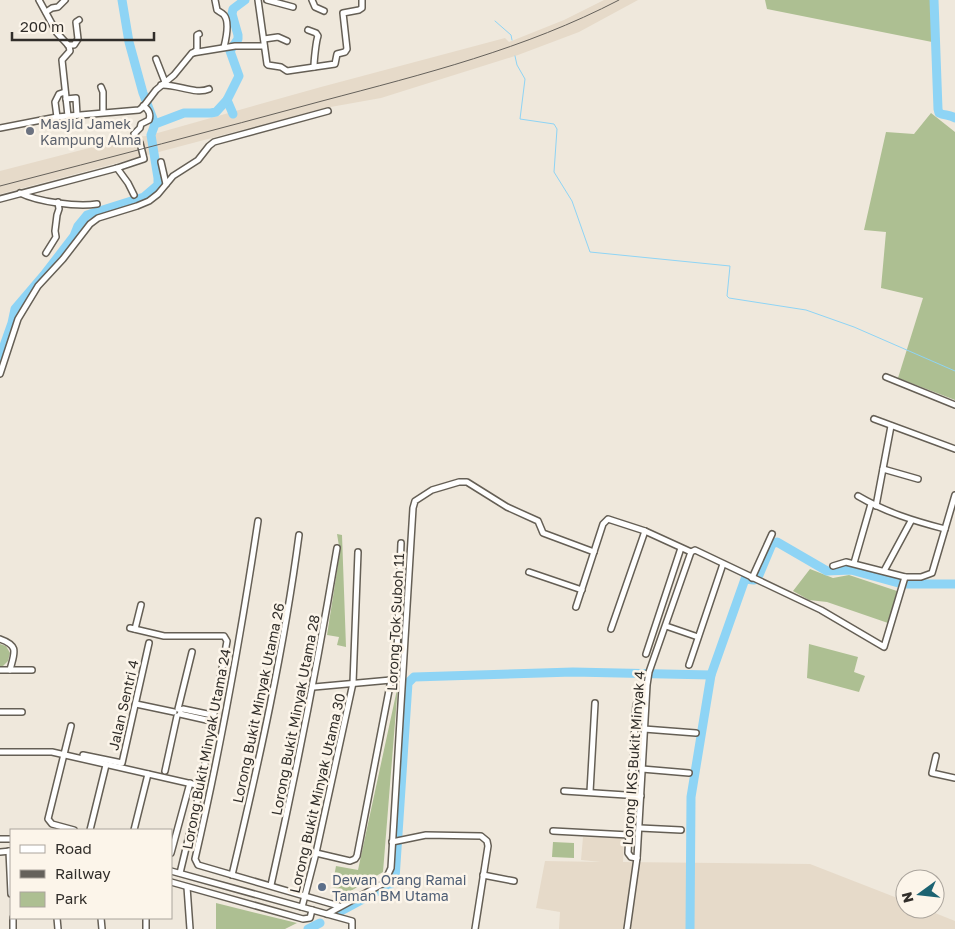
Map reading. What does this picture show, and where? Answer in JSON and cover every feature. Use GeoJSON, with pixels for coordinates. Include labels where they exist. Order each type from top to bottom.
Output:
{"type":"FeatureCollection","features":[{"type":"Feature","properties":{"kind":"street"},"geometry":{"type":"LineString","coordinates":[[39,0],[57,34],[68,45],[70,51],[62,60],[68,116]]}},
{"type":"Feature","properties":{"kind":"street"},"geometry":{"type":"LineString","coordinates":[[46,12],[58,7],[64,0]]}},
{"type":"Feature","properties":{"kind":"street"},"geometry":{"type":"LineString","coordinates":[[215,0],[217,10],[226,17],[225,47]]}},
{"type":"Feature","properties":{"kind":"street"},"geometry":{"type":"LineString","coordinates":[[258,0],[268,65],[281,67],[287,71],[335,64],[338,54],[345,52],[347,49],[343,13],[362,8],[362,0]]}},
{"type":"Feature","properties":{"kind":"street"},"geometry":{"type":"LineString","coordinates":[[267,0],[293,7]]}},
{"type":"Feature","properties":{"kind":"street"},"geometry":{"type":"LineString","coordinates":[[312,0],[316,7],[324,11]]}},
{"type":"Feature","properties":{"kind":"street"},"geometry":{"type":"LineString","coordinates":[[68,45],[74,45],[78,39],[76,26],[78,20]]}},
{"type":"Feature","properties":{"kind":"street"},"geometry":{"type":"LineString","coordinates":[[308,30],[316,33],[318,36],[314,67]]}},
{"type":"Feature","properties":{"kind":"street"},"geometry":{"type":"LineString","coordinates":[[0,128],[57,117],[138,110],[197,50],[196,38],[199,34]]}},
{"type":"Feature","properties":{"kind":"street"},"geometry":{"type":"LineString","coordinates":[[264,39],[278,37],[287,41]]}},
{"type":"Feature","properties":{"kind":"street"},"geometry":{"type":"LineString","coordinates":[[192,53],[235,46],[264,46]]}},
{"type":"Feature","properties":{"kind":"street"},"geometry":{"type":"LineString","coordinates":[[156,59],[163,84]]}},
{"type":"Feature","properties":{"kind":"street"},"geometry":{"type":"LineString","coordinates":[[163,84],[201,92],[209,89]]}},
{"type":"Feature","properties":{"kind":"street"},"geometry":{"type":"LineString","coordinates":[[101,87],[103,92],[103,112]]}},
{"type":"Feature","properties":{"kind":"street"},"geometry":{"type":"LineString","coordinates":[[57,117],[56,100],[59,94],[65,92]]}},
{"type":"Feature","properties":{"kind":"street"},"geometry":{"type":"LineString","coordinates":[[66,100],[76,98],[77,115]]}},
{"type":"Feature","properties":{"kind":"street"},"geometry":{"type":"LineString","coordinates":[[0,199],[144,159],[140,142],[134,134],[141,124],[150,118],[148,110],[144,106]]}},
{"type":"Feature","properties":{"kind":"street"},"geometry":{"type":"LineString","coordinates":[[0,374],[18,319],[38,286],[63,259],[90,224],[98,218],[149,201],[158,194],[173,176],[198,160],[214,142],[328,111]]}},
{"type":"Feature","properties":{"kind":"street"},"geometry":{"type":"LineString","coordinates":[[161,162],[166,184]]}},
{"type":"Feature","properties":{"kind":"street"},"geometry":{"type":"LineString","coordinates":[[117,168],[134,195]]}},
{"type":"Feature","properties":{"kind":"street"},"geometry":{"type":"LineString","coordinates":[[20,194],[29,198],[58,202],[97,204]]}},
{"type":"Feature","properties":{"kind":"street"},"geometry":{"type":"LineString","coordinates":[[46,253],[56,238],[58,202]]}},
{"type":"Feature","properties":{"kind":"street"},"geometry":{"type":"LineString","coordinates":[[886,377],[955,405]]}},
{"type":"Feature","properties":{"kind":"street"},"geometry":{"type":"LineString","coordinates":[[874,419],[955,449]]}},
{"type":"Feature","properties":{"kind":"street"},"geometry":{"type":"LineString","coordinates":[[854,563],[883,469],[891,426]]}},
{"type":"Feature","properties":{"kind":"street"},"geometry":{"type":"LineString","coordinates":[[883,469],[918,479]]}},
{"type":"Feature","properties":{"kind":"street","name":"Lorong Tok Suboh 11"},"geometry":{"type":"LineString","coordinates":[[327,914],[384,883],[391,868],[396,841],[413,508],[415,500],[432,490],[459,482],[467,482],[500,503],[538,521],[543,534],[594,552]]}},
{"type":"Feature","properties":{"kind":"street"},"geometry":{"type":"LineString","coordinates":[[833,566],[842,562],[854,563],[905,579],[921,577],[932,573],[955,494]]}},
{"type":"Feature","properties":{"kind":"street"},"geometry":{"type":"LineString","coordinates":[[858,496],[873,505],[912,521],[945,529]]}},
{"type":"Feature","properties":{"kind":"street"},"geometry":{"type":"LineString","coordinates":[[576,607],[603,524],[608,520],[645,531],[681,548],[723,564],[821,610],[884,647],[905,579]]}},
{"type":"Feature","properties":{"kind":"street","name":"Lorong Bukit Minyak Utama 24"},"geometry":{"type":"LineString","coordinates":[[258,521],[248,593],[211,789],[195,859],[198,865],[339,906]]}},
{"type":"Feature","properties":{"kind":"street"},"geometry":{"type":"LineString","coordinates":[[884,571],[912,521]]}},
{"type":"Feature","properties":{"kind":"street"},"geometry":{"type":"LineString","coordinates":[[611,629],[645,531]]}},
{"type":"Feature","properties":{"kind":"street"},"geometry":{"type":"LineString","coordinates":[[754,579],[772,534]]}},
{"type":"Feature","properties":{"kind":"street","name":"Lorong Bukit Minyak Utama 26"},"geometry":{"type":"LineString","coordinates":[[232,874],[250,798],[291,598],[299,535]]}},
{"type":"Feature","properties":{"kind":"street"},"geometry":{"type":"LineString","coordinates":[[314,687],[396,679],[400,543]]}},
{"type":"Feature","properties":{"kind":"street","name":"Lorong Bukit Minyak Utama 28"},"geometry":{"type":"LineString","coordinates":[[271,885],[314,687],[337,548]]}},
{"type":"Feature","properties":{"kind":"street"},"geometry":{"type":"LineString","coordinates":[[646,654],[681,548]]}},
{"type":"Feature","properties":{"kind":"street","name":"Lorong IKS Bukit Minyak 4"},"geometry":{"type":"LineString","coordinates":[[627,929],[640,828],[647,685],[652,660],[693,551]]}},
{"type":"Feature","properties":{"kind":"street","name":"Lorong Bukit Minyak Utama 30"},"geometry":{"type":"LineString","coordinates":[[302,907],[316,853],[353,683],[358,552]]}},
{"type":"Feature","properties":{"kind":"street"},"geometry":{"type":"LineString","coordinates":[[689,665],[723,564]]}},
{"type":"Feature","properties":{"kind":"street"},"geometry":{"type":"LineString","coordinates":[[529,572],[582,590]]}},
{"type":"Feature","properties":{"kind":"street"},"geometry":{"type":"LineString","coordinates":[[141,605],[133,628],[164,636],[224,636],[227,641],[201,786],[180,873]]}},
{"type":"Feature","properties":{"kind":"street"},"geometry":{"type":"LineString","coordinates":[[666,626],[698,637]]}},
{"type":"Feature","properties":{"kind":"street"},"geometry":{"type":"LineString","coordinates":[[0,639],[9,642],[14,649],[10,670]]}},
{"type":"Feature","properties":{"kind":"street","name":"Jalan Sentri 4"},"geometry":{"type":"LineString","coordinates":[[83,755],[122,763],[149,643]]}},
{"type":"Feature","properties":{"kind":"street"},"geometry":{"type":"LineString","coordinates":[[165,771],[192,652]]}},
{"type":"Feature","properties":{"kind":"street"},"geometry":{"type":"LineString","coordinates":[[0,670],[32,670]]}},
{"type":"Feature","properties":{"kind":"street"},"geometry":{"type":"LineString","coordinates":[[316,853],[350,861],[357,856],[391,680]]}},
{"type":"Feature","properties":{"kind":"street"},"geometry":{"type":"LineString","coordinates":[[590,792],[595,703]]}},
{"type":"Feature","properties":{"kind":"street"},"geometry":{"type":"LineString","coordinates":[[136,704],[212,718]]}},
{"type":"Feature","properties":{"kind":"street"},"geometry":{"type":"LineString","coordinates":[[636,705],[628,856],[637,858]]}},
{"type":"Feature","properties":{"kind":"street"},"geometry":{"type":"LineString","coordinates":[[0,712],[22,712]]}},
{"type":"Feature","properties":{"kind":"street"},"geometry":{"type":"LineString","coordinates":[[71,726],[50,822],[71,829]]}},
{"type":"Feature","properties":{"kind":"street"},"geometry":{"type":"LineString","coordinates":[[644,730],[696,733]]}},
{"type":"Feature","properties":{"kind":"street"},"geometry":{"type":"LineString","coordinates":[[0,752],[52,752],[211,789]]}},
{"type":"Feature","properties":{"kind":"street"},"geometry":{"type":"LineString","coordinates":[[936,756],[932,773],[955,778]]}},
{"type":"Feature","properties":{"kind":"street"},"geometry":{"type":"LineString","coordinates":[[90,829],[106,765]]}},
{"type":"Feature","properties":{"kind":"street"},"geometry":{"type":"LineString","coordinates":[[642,770],[689,773]]}},
{"type":"Feature","properties":{"kind":"street"},"geometry":{"type":"LineString","coordinates":[[134,829],[148,774]]}},
{"type":"Feature","properties":{"kind":"street"},"geometry":{"type":"LineString","coordinates":[[172,849],[190,783]]}},
{"type":"Feature","properties":{"kind":"street"},"geometry":{"type":"LineString","coordinates":[[564,791],[641,796]]}},
{"type":"Feature","properties":{"kind":"street"},"geometry":{"type":"LineString","coordinates":[[640,828],[681,830]]}},
{"type":"Feature","properties":{"kind":"street"},"geometry":{"type":"LineString","coordinates":[[553,832],[629,836]]}},
{"type":"Feature","properties":{"kind":"street"},"geometry":{"type":"LineString","coordinates":[[396,841],[426,835],[481,836],[487,841],[488,846],[475,929]]}},
{"type":"Feature","properties":{"kind":"street"},"geometry":{"type":"LineString","coordinates":[[0,852],[10,851]]}},
{"type":"Feature","properties":{"kind":"street"},"geometry":{"type":"LineString","coordinates":[[172,870],[352,921],[352,929]]}},
{"type":"Feature","properties":{"kind":"street"},"geometry":{"type":"LineString","coordinates":[[483,874],[514,881]]}},
{"type":"Feature","properties":{"kind":"street"},"geometry":{"type":"LineString","coordinates":[[172,882],[304,919],[310,918],[312,910]]}},
{"type":"Feature","properties":{"kind":"street"},"geometry":{"type":"LineString","coordinates":[[187,887],[190,929]]}},
{"type":"Feature","properties":{"kind":"shaded area"},"geometry":{"type":"Polygon","coordinates":[[[604,0],[638,0],[579,32],[518,55],[381,98],[325,108],[0,194],[0,171],[132,137],[147,136],[505,38],[509,42],[564,20],[604,0]]]}},
{"type":"Feature","properties":{"kind":"shaded area"},"geometry":{"type":"Polygon","coordinates":[[[583,837],[622,838],[624,841],[623,862],[810,864],[895,897],[895,919],[945,919],[945,917],[955,921],[955,929],[559,929],[560,912],[536,908],[545,861],[601,862],[581,860],[583,837]]]}},
{"type":"Feature","properties":{"kind":"green space"},"geometry":{"type":"Polygon","coordinates":[[[765,0],[932,0],[932,42],[767,9],[765,0]]]}},
{"type":"Feature","properties":{"kind":"green space"},"geometry":{"type":"Polygon","coordinates":[[[931,113],[955,132],[955,400],[898,378],[923,298],[881,288],[886,232],[864,230],[886,132],[914,134],[931,113]]]}},
{"type":"Feature","properties":{"kind":"green space"},"geometry":{"type":"Polygon","coordinates":[[[337,534],[342,535],[346,647],[337,645],[339,637],[327,635],[340,552],[337,534]]]}},
{"type":"Feature","properties":{"kind":"green space"},"geometry":{"type":"Polygon","coordinates":[[[810,569],[833,578],[849,575],[897,591],[888,623],[827,602],[809,600],[793,591],[810,569]]]}},
{"type":"Feature","properties":{"kind":"green space"},"geometry":{"type":"Polygon","coordinates":[[[0,644],[6,646],[10,653],[8,661],[3,666],[0,666],[0,644]]]}},
{"type":"Feature","properties":{"kind":"green space"},"geometry":{"type":"Polygon","coordinates":[[[809,644],[858,657],[854,672],[865,676],[859,692],[807,678],[809,644]]]}},
{"type":"Feature","properties":{"kind":"green space"},"geometry":{"type":"Polygon","coordinates":[[[398,685],[383,872],[337,899],[341,890],[332,887],[336,866],[358,870],[398,685]]]}},
{"type":"Feature","properties":{"kind":"green space"},"geometry":{"type":"Polygon","coordinates":[[[553,842],[574,843],[574,858],[552,857],[553,842]]]}},
{"type":"Feature","properties":{"kind":"green space"},"geometry":{"type":"Polygon","coordinates":[[[216,903],[297,923],[285,929],[216,929],[216,903]]]}},
{"type":"Feature","properties":{"kind":"waterway"},"geometry":{"type":"LineString","coordinates":[[122,0],[129,42],[143,93],[155,124]]}},
{"type":"Feature","properties":{"kind":"waterway"},"geometry":{"type":"LineString","coordinates":[[0,357],[15,309],[74,236],[78,226],[87,215],[144,197],[158,185],[151,135],[155,124],[184,113],[216,112],[227,100],[239,76],[230,51],[238,39],[232,14],[233,9],[245,0]]}},
{"type":"Feature","properties":{"kind":"waterway"},"geometry":{"type":"LineString","coordinates":[[934,0],[938,109],[939,113],[955,118]]}},
{"type":"Feature","properties":{"kind":"waterway"},"geometry":{"type":"LineString","coordinates":[[495,21],[511,35],[512,40]]}},
{"type":"Feature","properties":{"kind":"waterway"},"geometry":{"type":"LineString","coordinates":[[515,56],[517,65],[525,79],[520,119],[554,124],[557,129],[554,172],[572,201],[590,252],[730,266],[727,296],[729,298],[806,310],[854,327],[955,371]]}},
{"type":"Feature","properties":{"kind":"waterway"},"geometry":{"type":"LineString","coordinates":[[227,100],[233,114]]}},
{"type":"Feature","properties":{"kind":"waterway"},"geometry":{"type":"LineString","coordinates":[[690,929],[691,797],[711,675],[745,579],[754,580],[759,575],[772,544],[777,542],[827,571],[851,570],[902,584],[955,584]]}},
{"type":"Feature","properties":{"kind":"waterway"},"geometry":{"type":"LineString","coordinates":[[339,912],[391,884],[395,879],[408,683],[414,677],[573,672],[711,675]]}},
{"type":"Feature","properties":{"kind":"waterway"},"geometry":{"type":"LineString","coordinates":[[308,929],[320,923]]}},
{"type":"Feature","properties":{"kind":"railway"},"geometry":{"type":"LineString","coordinates":[[0,186],[398,81],[473,59],[547,33],[619,0]]}},
{"type":"Feature","properties":{"kind":"place","name":"Masjid Jamek Kampung Alma"},"geometry":{"type":"Point","coordinates":[30,131]}},
{"type":"Feature","properties":{"kind":"place","name":"Dewan Orang Ramai Taman BM Utama"},"geometry":{"type":"Point","coordinates":[322,887]}}]}
